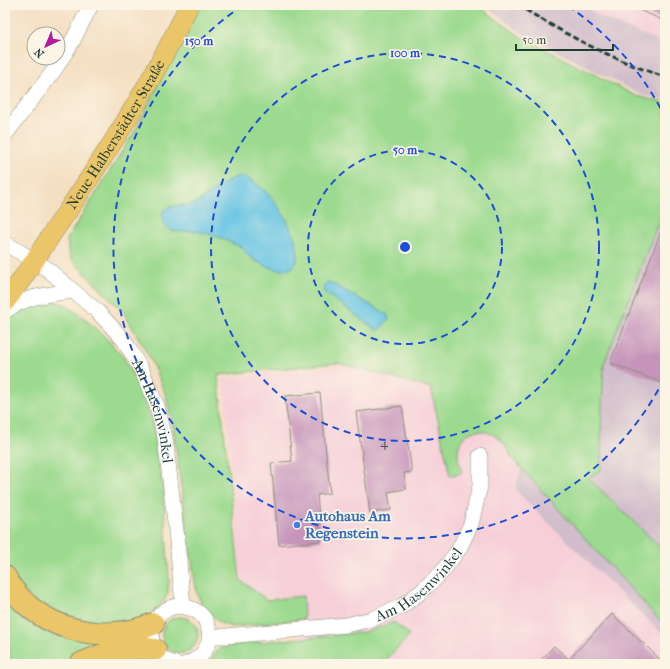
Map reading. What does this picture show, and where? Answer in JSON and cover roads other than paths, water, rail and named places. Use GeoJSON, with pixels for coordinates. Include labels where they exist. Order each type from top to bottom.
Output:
{"type":"FeatureCollection","features":[{"type":"Feature","properties":{"kind":"highway"},"geometry":{"type":"LineString","coordinates":[[5,577],[15,592],[34,611],[66,628],[95,633],[109,633],[133,631],[153,624]]}},
{"type":"Feature","properties":{"kind":"highway"},"geometry":{"type":"LineString","coordinates":[[81,664],[119,650],[146,648],[155,650]]}},
{"type":"Feature","properties":{"kind":"main road","name":"Neue Halberstädter Straße"},"geometry":{"type":"LineString","coordinates":[[5,302],[35,260],[116,135],[168,49],[190,5]]}},
{"type":"Feature","properties":{"kind":"street"},"geometry":{"type":"LineString","coordinates":[[5,134],[55,69],[72,42],[91,5]]}},
{"type":"Feature","properties":{"kind":"street","name":"Am Hasenwinkel"},"geometry":{"type":"LineString","coordinates":[[5,243],[46,268],[107,321],[124,340],[141,369],[157,406],[163,427],[168,457],[183,606]]}},
{"type":"Feature","properties":{"kind":"street"},"geometry":{"type":"LineString","coordinates":[[5,311],[28,298],[39,295],[73,291]]}},
{"type":"Feature","properties":{"kind":"street","name":"Am Hasenwinkel"},"geometry":{"type":"LineString","coordinates":[[210,636],[227,636],[346,625],[372,620],[402,606],[422,591],[440,573],[459,549],[471,524],[480,486],[480,456]]}},
{"type":"Feature","properties":{"kind":"street"},"geometry":{"type":"LineString","coordinates":[[183,606],[201,614],[207,624],[210,636],[207,647],[202,654],[196,660],[185,664],[164,660],[155,650],[151,638],[153,624],[158,616],[165,610],[183,606]]}},
{"type":"Feature","properties":{"kind":"water"},"geometry":{"type":"Polygon","coordinates":[[[241,176],[257,184],[271,198],[284,216],[293,234],[297,252],[295,264],[285,270],[266,266],[250,257],[243,248],[218,237],[192,231],[173,231],[167,228],[163,222],[163,211],[166,209],[174,206],[195,204],[233,178],[241,176]]]}},
{"type":"Feature","properties":{"kind":"water"},"geometry":{"type":"Polygon","coordinates":[[[328,282],[387,314],[389,319],[378,331],[324,292],[323,289],[325,284],[328,282]]]}},
{"type":"Feature","properties":{"kind":"railway"},"geometry":{"type":"LineString","coordinates":[[518,5],[589,46],[627,63],[665,77]]}},
{"type":"Feature","properties":{"kind":"place","name":"Autohaus Am Regenstein"},"geometry":{"type":"Point","coordinates":[297,525]}}]}
